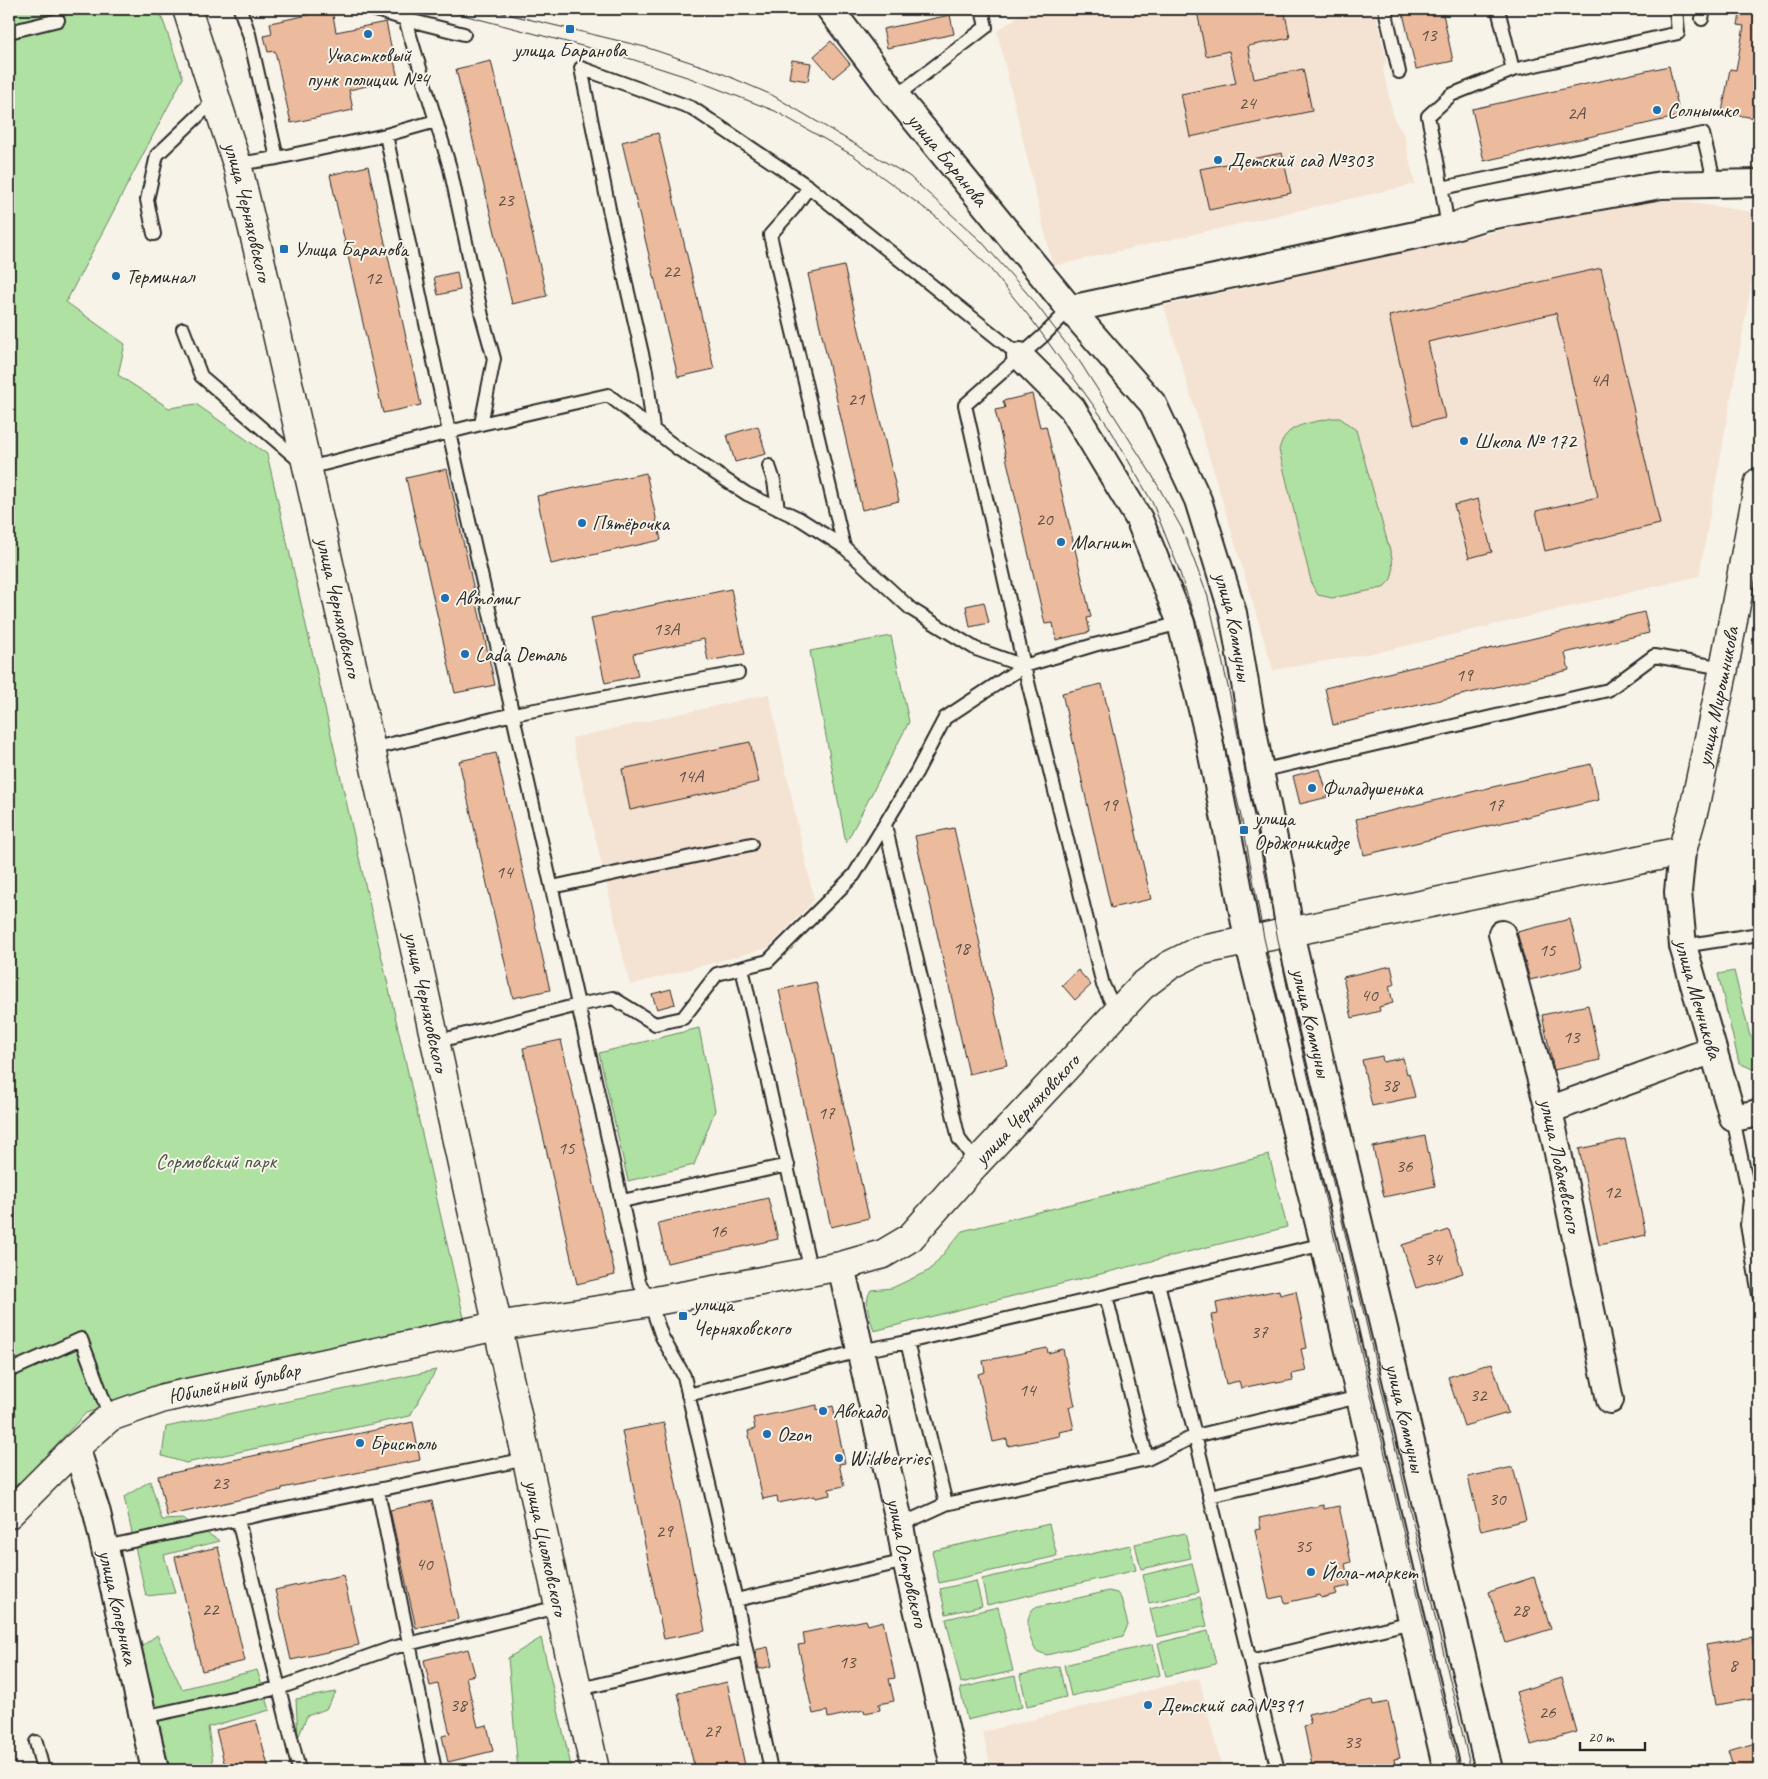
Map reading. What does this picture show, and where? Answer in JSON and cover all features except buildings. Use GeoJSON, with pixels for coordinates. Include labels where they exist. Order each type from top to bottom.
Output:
{"type":"FeatureCollection","features":[{"type":"Feature","properties":{"kind":"street","name":"улица Черняховского"},"geometry":{"type":"LineString","coordinates":[[187,9],[237,164],[371,749],[497,1326],[650,1302],[811,1272],[883,1254],[910,1238],[976,1163],[1142,986],[1170,966],[1198,952],[1267,937]]}},
{"type":"Feature","properties":{"kind":"street","name":"улица Баранова"},"geometry":{"type":"LineString","coordinates":[[830,9],[896,96],[1070,309]]}},
{"type":"Feature","properties":{"kind":"street"},"geometry":{"type":"LineString","coordinates":[[1070,309],[1448,228],[1482,217],[1661,186],[1759,183]]}},
{"type":"Feature","properties":{"kind":"street","name":"улица Коммуны"},"geometry":{"type":"LineString","coordinates":[[1070,309],[1153,404],[1198,500],[1233,613],[1260,772],[1281,873],[1267,937],[1324,1244],[1447,1770]]}},
{"type":"Feature","properties":{"kind":"street","name":"улица Коммуны"},"geometry":{"type":"LineString","coordinates":[[1020,356],[1072,408],[1139,519],[1181,623],[1208,740],[1267,937],[1489,1770]]}},
{"type":"Feature","properties":{"kind":"street","name":"улица Мирошникова"},"geometry":{"type":"LineString","coordinates":[[1682,851],[1694,810],[1724,668],[1759,482]]}},
{"type":"Feature","properties":{"kind":"street"},"geometry":{"type":"LineString","coordinates":[[1267,937],[1682,851]]}},
{"type":"Feature","properties":{"kind":"street","name":"улица Мечникова"},"geometry":{"type":"LineString","coordinates":[[1682,851],[1678,892],[1683,946],[1733,1118]]}},
{"type":"Feature","properties":{"kind":"street","name":"улица Лобачевского"},"geometry":{"type":"LineString","coordinates":[[1502,934],[1549,1110],[1610,1400]]}},
{"type":"Feature","properties":{"kind":"street"},"geometry":{"type":"LineString","coordinates":[[1549,1110],[1713,1050]]}},
{"type":"Feature","properties":{"kind":"street"},"geometry":{"type":"LineString","coordinates":[[1733,1118],[1759,1112]]}},
{"type":"Feature","properties":{"kind":"street","name":"улица Островского"},"geometry":{"type":"LineString","coordinates":[[841,1266],[954,1770]]}},
{"type":"Feature","properties":{"kind":"street","name":"Юбилейный бульвар"},"geometry":{"type":"LineString","coordinates":[[9,1514],[76,1447],[110,1417],[164,1398],[497,1326]]}},
{"type":"Feature","properties":{"kind":"street","name":"улица Циолковского"},"geometry":{"type":"LineString","coordinates":[[497,1326],[595,1770]]}},
{"type":"Feature","properties":{"kind":"street","name":"улица Коперника"},"geometry":{"type":"LineString","coordinates":[[76,1447],[97,1513],[155,1770]]}},
{"type":"Feature","properties":{"kind":"lane"},"geometry":{"type":"LineString","coordinates":[[240,9],[249,34],[277,158]]}},
{"type":"Feature","properties":{"kind":"lane"},"geometry":{"type":"LineString","coordinates":[[373,9],[464,34]]}},
{"type":"Feature","properties":{"kind":"lane"},"geometry":{"type":"LineString","coordinates":[[896,96],[986,27],[982,9]]}},
{"type":"Feature","properties":{"kind":"lane"},"geometry":{"type":"LineString","coordinates":[[1384,9],[1399,72]]}},
{"type":"Feature","properties":{"kind":"lane"},"geometry":{"type":"LineString","coordinates":[[1448,228],[1428,116],[1451,95],[1513,70],[1678,33],[1676,9]]}},
{"type":"Feature","properties":{"kind":"lane"},"geometry":{"type":"LineString","coordinates":[[1502,10],[1513,70]]}},
{"type":"Feature","properties":{"kind":"lane"},"geometry":{"type":"LineString","coordinates":[[405,19],[450,168],[482,316],[494,359],[481,424]]}},
{"type":"Feature","properties":{"kind":"lane"},"geometry":{"type":"LineString","coordinates":[[9,32],[58,20]]}},
{"type":"Feature","properties":{"kind":"lane"},"geometry":{"type":"LineString","coordinates":[[653,429],[648,378],[608,209],[581,68],[692,108],[809,187],[1020,356]]}},
{"type":"Feature","properties":{"kind":"lane"},"geometry":{"type":"LineString","coordinates":[[154,234],[147,200],[157,155],[217,98]]}},
{"type":"Feature","properties":{"kind":"lane"},"geometry":{"type":"LineString","coordinates":[[237,164],[277,158],[386,135],[436,122]]}},
{"type":"Feature","properties":{"kind":"lane"},"geometry":{"type":"LineString","coordinates":[[1442,188],[1703,134],[1715,184]]}},
{"type":"Feature","properties":{"kind":"lane"},"geometry":{"type":"LineString","coordinates":[[386,135],[449,432],[639,1282],[650,1302],[662,1337],[684,1376],[736,1600],[771,1770]]}},
{"type":"Feature","properties":{"kind":"lane"},"geometry":{"type":"LineString","coordinates":[[809,187],[770,235],[844,547]]}},
{"type":"Feature","properties":{"kind":"lane"},"geometry":{"type":"LineString","coordinates":[[1070,309],[965,405],[1024,666],[1103,985],[1117,1013]]}},
{"type":"Feature","properties":{"kind":"lane"},"geometry":{"type":"LineString","coordinates":[[183,328],[201,376],[308,468],[481,424],[608,395],[677,448],[747,494],[800,519],[844,547],[911,609],[976,649],[1024,666]]}},
{"type":"Feature","properties":{"kind":"lane"},"geometry":{"type":"LineString","coordinates":[[769,466],[774,481],[778,509]]}},
{"type":"Feature","properties":{"kind":"lane"},"geometry":{"type":"LineString","coordinates":[[435,1042],[578,1005],[613,998],[655,1024],[683,1018],[717,974],[768,961],[854,875],[916,773],[945,718],[1024,666],[1094,645],[1181,623]]}},
{"type":"Feature","properties":{"kind":"lane"},"geometry":{"type":"LineString","coordinates":[[1260,772],[1608,690],[1654,656],[1724,668]]}},
{"type":"Feature","properties":{"kind":"lane"},"geometry":{"type":"LineString","coordinates":[[371,749],[513,714],[738,673]]}},
{"type":"Feature","properties":{"kind":"lane"},"geometry":{"type":"LineString","coordinates":[[885,825],[959,1139],[976,1163]]}},
{"type":"Feature","properties":{"kind":"lane"},"geometry":{"type":"LineString","coordinates":[[552,887],[751,844]]}},
{"type":"Feature","properties":{"kind":"lane"},"geometry":{"type":"LineString","coordinates":[[1683,946],[1759,934]]}},
{"type":"Feature","properties":{"kind":"lane"},"geometry":{"type":"LineString","coordinates":[[742,968],[811,1272]]}},
{"type":"Feature","properties":{"kind":"lane"},"geometry":{"type":"LineString","coordinates":[[1733,1118],[1750,1200],[1747,1225],[1759,1295]]}},
{"type":"Feature","properties":{"kind":"lane"},"geometry":{"type":"LineString","coordinates":[[622,1201],[788,1165]]}},
{"type":"Feature","properties":{"kind":"lane"},"geometry":{"type":"LineString","coordinates":[[688,1395],[860,1352],[1324,1244]]}},
{"type":"Feature","properties":{"kind":"lane"},"geometry":{"type":"LineString","coordinates":[[1158,1283],[1278,1770]]}},
{"type":"Feature","properties":{"kind":"lane"},"geometry":{"type":"LineString","coordinates":[[1106,1296],[1147,1459]]}},
{"type":"Feature","properties":{"kind":"lane"},"geometry":{"type":"LineString","coordinates":[[9,1371],[81,1339],[110,1417]]}},
{"type":"Feature","properties":{"kind":"lane"},"geometry":{"type":"LineString","coordinates":[[907,1342],[946,1504]]}},
{"type":"Feature","properties":{"kind":"lane"},"geometry":{"type":"LineString","coordinates":[[900,1526],[946,1504],[1147,1459],[1196,1436],[1359,1397]]}},
{"type":"Feature","properties":{"kind":"lane"},"geometry":{"type":"LineString","coordinates":[[1210,1496],[1373,1458]]}},
{"type":"Feature","properties":{"kind":"lane"},"geometry":{"type":"LineString","coordinates":[[104,1547],[526,1459]]}},
{"type":"Feature","properties":{"kind":"lane"},"geometry":{"type":"LineString","coordinates":[[378,1491],[435,1770]]}},
{"type":"Feature","properties":{"kind":"lane"},"geometry":{"type":"LineString","coordinates":[[238,1520],[299,1770]]}},
{"type":"Feature","properties":{"kind":"lane"},"geometry":{"type":"LineString","coordinates":[[736,1600],[906,1562]]}},
{"type":"Feature","properties":{"kind":"lane"},"geometry":{"type":"LineString","coordinates":[[143,1717],[279,1688],[392,1648],[558,1607]]}},
{"type":"Feature","properties":{"kind":"lane"},"geometry":{"type":"LineString","coordinates":[[1250,1661],[1412,1622]]}},
{"type":"Feature","properties":{"kind":"lane"},"geometry":{"type":"LineString","coordinates":[[576,1690],[745,1650]]}},
{"type":"Feature","properties":{"kind":"lane"},"geometry":{"type":"LineString","coordinates":[[36,1742],[43,1770]]}},
{"type":"Feature","properties":{"kind":"shaded area","name":"Детский сад №303"},"geometry":{"type":"Polygon","coordinates":[[[1029,9],[1375,9],[1386,59],[1383,70],[1394,119],[1404,135],[1415,184],[1053,266],[997,31],[1029,9]]]}},
{"type":"Feature","properties":{"kind":"shaded area","name":"Школа № 172"},"geometry":{"type":"Polygon","coordinates":[[[1650,197],[1759,213],[1759,231],[1749,297],[1699,576],[1384,651],[1273,670],[1164,306],[1650,197]]]}},
{"type":"Feature","properties":{"kind":"shaded area"},"geometry":{"type":"Polygon","coordinates":[[[769,694],[814,900],[768,948],[630,985],[572,738],[769,694]]]}},
{"type":"Feature","properties":{"kind":"shaded area","name":"Детский сад №391"},"geometry":{"type":"Polygon","coordinates":[[[1199,1678],[1222,1770],[991,1770],[983,1732],[1199,1678]]]}},
{"type":"Feature","properties":{"kind":"green space","name":"Сормовский парк"},"geometry":{"type":"Polygon","coordinates":[[[9,9],[159,9],[183,78],[66,302],[125,344],[118,375],[169,408],[196,404],[267,454],[464,1318],[153,1391],[86,1413],[9,1495],[9,9]]]}},
{"type":"Feature","properties":{"kind":"green space"},"geometry":{"type":"Polygon","coordinates":[[[1332,418],[1340,418],[1356,430],[1392,558],[1393,571],[1391,579],[1383,588],[1332,598],[1318,595],[1312,585],[1279,450],[1286,434],[1292,430],[1299,426],[1332,418]]]}},
{"type":"Feature","properties":{"kind":"green space"},"geometry":{"type":"Polygon","coordinates":[[[891,636],[909,722],[846,843],[810,651],[891,636]]]}},
{"type":"Feature","properties":{"kind":"green space"},"geometry":{"type":"Polygon","coordinates":[[[1734,971],[1750,1036],[1759,1041],[1759,1072],[1739,1063],[1718,974],[1734,971]]]}},
{"type":"Feature","properties":{"kind":"green space"},"geometry":{"type":"Polygon","coordinates":[[[699,1028],[715,1110],[694,1165],[628,1181],[599,1053],[699,1028]]]}},
{"type":"Feature","properties":{"kind":"green space"},"geometry":{"type":"Polygon","coordinates":[[[1269,1155],[1287,1227],[874,1331],[867,1305],[871,1290],[892,1288],[930,1270],[962,1231],[1269,1155]]]}},
{"type":"Feature","properties":{"kind":"green space"},"geometry":{"type":"Polygon","coordinates":[[[436,1370],[410,1416],[186,1463],[162,1456],[166,1427],[436,1370]]]}},
{"type":"Feature","properties":{"kind":"green space"},"geometry":{"type":"Polygon","coordinates":[[[150,1481],[162,1520],[183,1519],[220,1541],[164,1555],[175,1593],[146,1596],[124,1497],[150,1481]]]}},
{"type":"Feature","properties":{"kind":"green space"},"geometry":{"type":"Polygon","coordinates":[[[1049,1524],[1057,1556],[939,1583],[932,1551],[1049,1524]]]}},
{"type":"Feature","properties":{"kind":"green space"},"geometry":{"type":"Polygon","coordinates":[[[1185,1533],[1191,1558],[1141,1569],[1135,1544],[1185,1533]]]}},
{"type":"Feature","properties":{"kind":"green space"},"geometry":{"type":"Polygon","coordinates":[[[1130,1545],[1136,1570],[987,1605],[982,1579],[1130,1545]]]}},
{"type":"Feature","properties":{"kind":"green space"},"geometry":{"type":"Polygon","coordinates":[[[1192,1563],[1199,1592],[1149,1603],[1143,1575],[1192,1563]]]}},
{"type":"Feature","properties":{"kind":"green space"},"geometry":{"type":"Polygon","coordinates":[[[976,1581],[982,1606],[946,1614],[940,1589],[976,1581]]]}},
{"type":"Feature","properties":{"kind":"green space"},"geometry":{"type":"Polygon","coordinates":[[[1109,1591],[1117,1593],[1121,1598],[1128,1625],[1123,1636],[1047,1655],[1036,1651],[1028,1629],[1029,1617],[1034,1608],[1109,1591]]]}},
{"type":"Feature","properties":{"kind":"green space"},"geometry":{"type":"Polygon","coordinates":[[[1200,1597],[1207,1626],[1157,1637],[1150,1609],[1200,1597]]]}},
{"type":"Feature","properties":{"kind":"green space"},"geometry":{"type":"Polygon","coordinates":[[[998,1607],[1013,1671],[961,1683],[946,1619],[998,1607]]]}},
{"type":"Feature","properties":{"kind":"green space"},"geometry":{"type":"Polygon","coordinates":[[[1208,1631],[1216,1664],[1166,1676],[1158,1643],[1208,1631]]]}},
{"type":"Feature","properties":{"kind":"green space"},"geometry":{"type":"Polygon","coordinates":[[[157,1635],[182,1689],[257,1670],[270,1710],[208,1727],[214,1770],[170,1770],[142,1646],[157,1635]]]}},
{"type":"Feature","properties":{"kind":"green space"},"geometry":{"type":"Polygon","coordinates":[[[541,1638],[572,1770],[518,1770],[508,1658],[541,1638]]]}},
{"type":"Feature","properties":{"kind":"green space"},"geometry":{"type":"Polygon","coordinates":[[[1153,1644],[1160,1675],[1071,1696],[1064,1665],[1153,1644]]]}},
{"type":"Feature","properties":{"kind":"green space"},"geometry":{"type":"Polygon","coordinates":[[[1059,1666],[1066,1697],[1027,1706],[1020,1675],[1059,1666]]]}},
{"type":"Feature","properties":{"kind":"green space"},"geometry":{"type":"Polygon","coordinates":[[[1015,1676],[1022,1707],[967,1720],[960,1688],[1015,1676]]]}},
{"type":"Feature","properties":{"kind":"green space"},"geometry":{"type":"Polygon","coordinates":[[[336,1692],[326,1709],[307,1716],[298,1738],[296,1699],[336,1692]]]}},
{"type":"Feature","properties":{"kind":"tram line"},"geometry":{"type":"LineString","coordinates":[[440,9],[628,58],[690,78],[775,111],[854,156],[935,216],[987,265],[1032,320],[1109,427],[1152,502],[1177,564],[1200,634],[1244,830],[1264,938],[1459,1770]]}},
{"type":"Feature","properties":{"kind":"tram line"},"geometry":{"type":"LineString","coordinates":[[486,9],[645,47],[714,70],[772,95],[909,176],[981,241],[1033,300],[1080,362],[1152,475],[1182,529],[1208,597],[1233,709],[1287,986],[1471,1770]]}},
{"type":"Feature","properties":{"kind":"place","name":"улица Баранова"},"geometry":{"type":"Point","coordinates":[570,29]}},
{"type":"Feature","properties":{"kind":"place","name":"Участковый пунк полиции №4"},"geometry":{"type":"Point","coordinates":[368,34]}},
{"type":"Feature","properties":{"kind":"place","name":"Солнышко"},"geometry":{"type":"Point","coordinates":[1657,110]}},
{"type":"Feature","properties":{"kind":"place","name":"Детский сад №303"},"geometry":{"type":"Point","coordinates":[1218,160]}},
{"type":"Feature","properties":{"kind":"place","name":"Улица Баранова"},"geometry":{"type":"Point","coordinates":[284,249]}},
{"type":"Feature","properties":{"kind":"place","name":"Терминал"},"geometry":{"type":"Point","coordinates":[116,276]}},
{"type":"Feature","properties":{"kind":"place","name":"Школа № 172"},"geometry":{"type":"Point","coordinates":[1464,441]}},
{"type":"Feature","properties":{"kind":"place","name":"Пятёрочка"},"geometry":{"type":"Point","coordinates":[582,523]}},
{"type":"Feature","properties":{"kind":"place","name":"Магнит"},"geometry":{"type":"Point","coordinates":[1061,542]}},
{"type":"Feature","properties":{"kind":"place","name":"Автомиг"},"geometry":{"type":"Point","coordinates":[445,598]}},
{"type":"Feature","properties":{"kind":"place","name":"Lada Dеталь"},"geometry":{"type":"Point","coordinates":[465,654]}},
{"type":"Feature","properties":{"kind":"place","name":"Филадушенька"},"geometry":{"type":"Point","coordinates":[1312,788]}},
{"type":"Feature","properties":{"kind":"place","name":"улица Орджоникидзе"},"geometry":{"type":"Point","coordinates":[1244,830]}},
{"type":"Feature","properties":{"kind":"place","name":"улица Черняховского"},"geometry":{"type":"Point","coordinates":[683,1316]}},
{"type":"Feature","properties":{"kind":"place","name":"Авокадо"},"geometry":{"type":"Point","coordinates":[823,1411]}},
{"type":"Feature","properties":{"kind":"place","name":"Ozon"},"geometry":{"type":"Point","coordinates":[767,1434]}},
{"type":"Feature","properties":{"kind":"place","name":"Бристоль"},"geometry":{"type":"Point","coordinates":[360,1443]}},
{"type":"Feature","properties":{"kind":"place","name":"Wildberries"},"geometry":{"type":"Point","coordinates":[839,1458]}},
{"type":"Feature","properties":{"kind":"place","name":"Йола-маркет"},"geometry":{"type":"Point","coordinates":[1311,1572]}},
{"type":"Feature","properties":{"kind":"place","name":"Детский сад №391"},"geometry":{"type":"Point","coordinates":[1148,1705]}}]}
